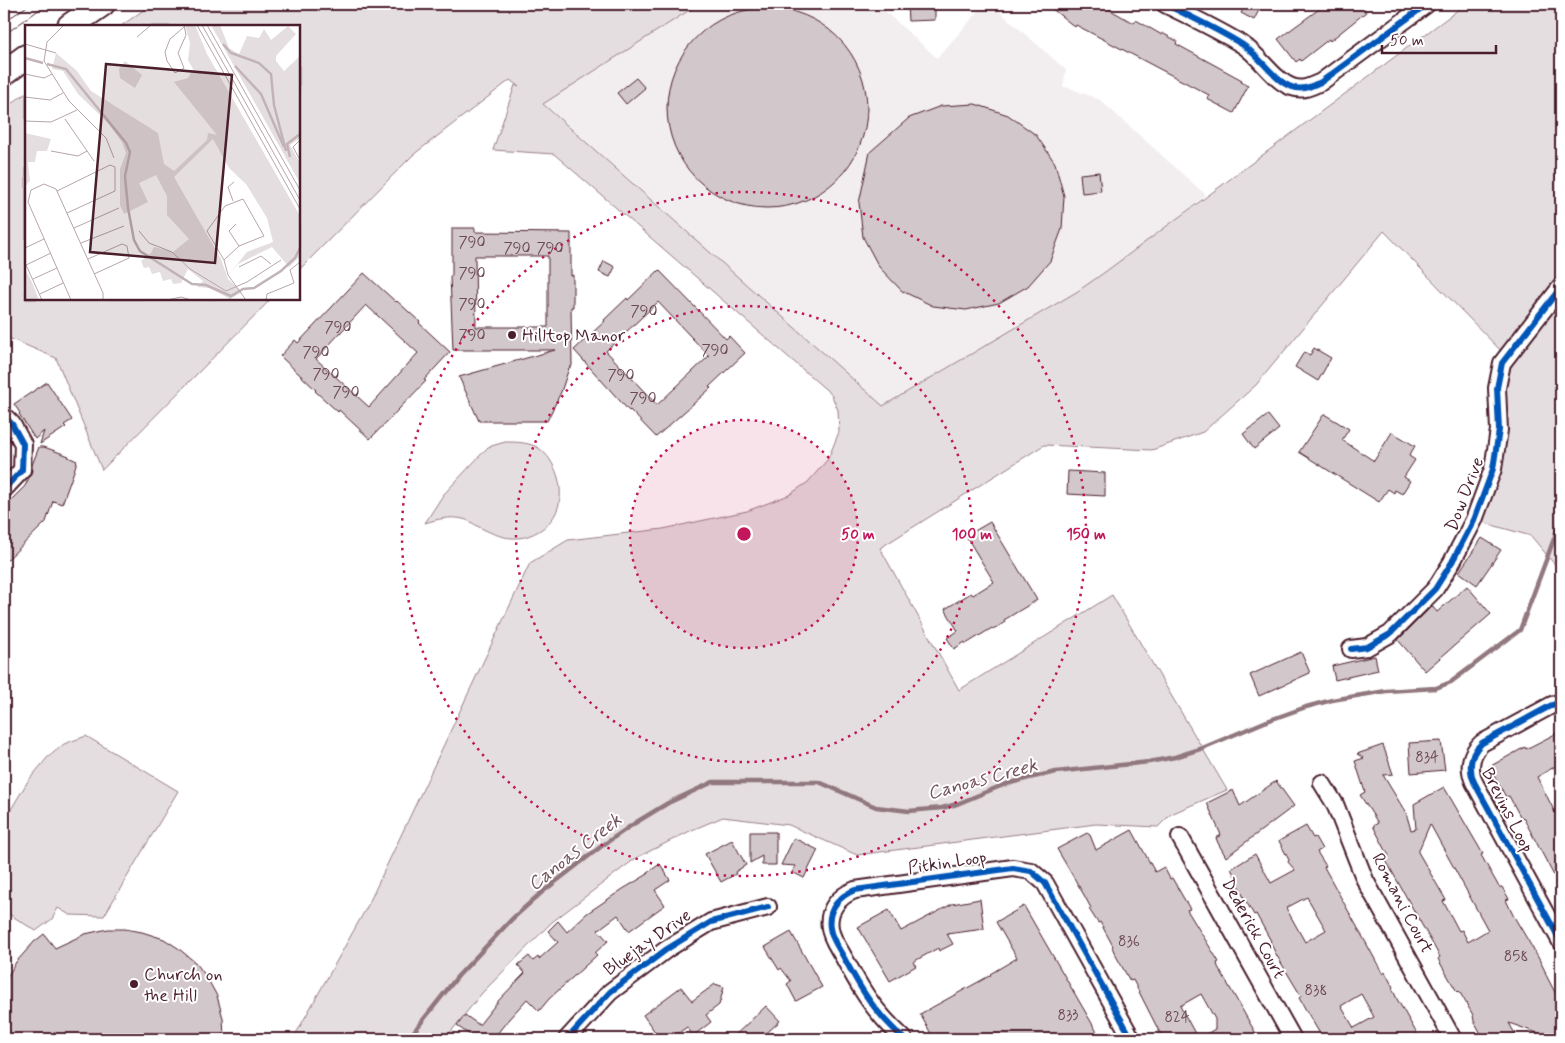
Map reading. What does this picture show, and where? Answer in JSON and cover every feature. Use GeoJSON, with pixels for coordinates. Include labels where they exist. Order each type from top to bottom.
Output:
{"type":"FeatureCollection","features":[{"type":"Feature","properties":{"kind":"highway"},"geometry":{"type":"LineString","coordinates":[[71,25],[102,4]]}},
{"type":"Feature","properties":{"kind":"highway"},"geometry":{"type":"LineString","coordinates":[[4,73],[25,58]]}},
{"type":"Feature","properties":{"kind":"street"},"geometry":{"type":"LineString","coordinates":[[1165,4],[1245,46],[1282,83],[1302,90],[1321,82],[1427,4]]}},
{"type":"Feature","properties":{"kind":"street","name":"Dow Drive"},"geometry":{"type":"LineString","coordinates":[[1352,649],[1367,647],[1390,634],[1435,589],[1452,562],[1474,520],[1493,469],[1499,430],[1498,388],[1502,363],[1561,287]]}},
{"type":"Feature","properties":{"kind":"street"},"geometry":{"type":"LineString","coordinates":[[4,416],[12,424],[23,444],[22,470],[4,489]]}},
{"type":"Feature","properties":{"kind":"street","name":"Brevins Loop"},"geometry":{"type":"LineString","coordinates":[[1561,702],[1482,743],[1474,753],[1470,767],[1474,782],[1561,942]]}},
{"type":"Feature","properties":{"kind":"street","name":"Romani Court"},"geometry":{"type":"LineString","coordinates":[[1322,783],[1335,804],[1364,880],[1453,1039]]}},
{"type":"Feature","properties":{"kind":"street","name":"Dederick Court"},"geometry":{"type":"LineString","coordinates":[[1180,837],[1293,1039]]}},
{"type":"Feature","properties":{"kind":"street","name":"Pitkin Loop"},"geometry":{"type":"LineString","coordinates":[[904,1039],[880,1014],[859,984],[832,937],[830,917],[838,899],[846,893],[855,890],[1013,868],[1031,871],[1045,883],[1132,1039]]}},
{"type":"Feature","properties":{"kind":"street","name":"Bluejay Drive"},"geometry":{"type":"LineString","coordinates":[[567,1039],[610,992],[668,949],[711,922],[768,907]]}},
{"type":"Feature","properties":{"kind":"shaded area"},"geometry":{"type":"Polygon","coordinates":[[[152,4],[699,4],[543,104],[883,406],[1078,291],[1466,4],[1561,4],[1561,572],[1531,536],[1474,520],[1493,469],[1506,356],[1384,231],[1256,385],[1203,432],[1152,450],[1044,445],[880,548],[959,690],[1112,595],[1227,790],[1171,814],[1158,827],[1096,824],[857,855],[789,825],[723,817],[636,858],[552,922],[482,993],[445,1039],[293,1039],[368,905],[530,563],[568,540],[663,529],[747,511],[789,495],[808,482],[828,459],[839,432],[838,410],[831,394],[554,154],[493,150],[515,85],[519,87],[510,80],[413,155],[300,269],[300,25],[122,25],[152,4]]]}},
{"type":"Feature","properties":{"kind":"shaded area"},"geometry":{"type":"Polygon","coordinates":[[[699,4],[877,4],[937,58],[985,4],[991,4],[1066,70],[1063,87],[1100,100],[1206,195],[1133,253],[1078,291],[882,406],[543,103],[699,4]]]}},
{"type":"Feature","properties":{"kind":"shaded area"},"geometry":{"type":"Polygon","coordinates":[[[25,94],[25,300],[270,300],[102,470],[56,358],[4,336],[4,109],[25,94]]]}},
{"type":"Feature","properties":{"kind":"shaded area"},"geometry":{"type":"Polygon","coordinates":[[[505,442],[524,443],[535,446],[550,459],[558,476],[560,497],[554,516],[548,524],[528,536],[508,538],[495,534],[465,519],[444,518],[425,523],[443,495],[488,447],[505,442]]]}},
{"type":"Feature","properties":{"kind":"shaded area"},"geometry":{"type":"Polygon","coordinates":[[[86,736],[178,791],[104,916],[70,915],[58,908],[52,919],[36,931],[4,911],[4,821],[28,781],[47,758],[64,744],[86,736]]]}},
{"type":"Feature","properties":{"kind":"building"},"geometry":{"type":"Polygon","coordinates":[[[907,4],[935,4],[935,20],[908,21],[907,4]]]}},
{"type":"Feature","properties":{"kind":"building"},"geometry":{"type":"Polygon","coordinates":[[[1046,4],[1095,4],[1104,9],[1105,7],[1134,23],[1136,20],[1177,41],[1176,44],[1242,80],[1241,82],[1248,86],[1234,113],[1207,99],[1209,95],[1076,25],[1075,27],[1046,4]]]}},
{"type":"Feature","properties":{"kind":"building"},"geometry":{"type":"Polygon","coordinates":[[[1246,4],[1262,4],[1254,20],[1241,13],[1246,4]]]}},
{"type":"Feature","properties":{"kind":"building"},"geometry":{"type":"Polygon","coordinates":[[[1326,4],[1361,4],[1366,12],[1330,41],[1329,39],[1301,61],[1300,59],[1296,62],[1278,39],[1326,4]]]}},
{"type":"Feature","properties":{"kind":"building"},"geometry":{"type":"Polygon","coordinates":[[[767,8],[786,10],[814,20],[830,31],[844,45],[859,70],[865,89],[867,108],[865,127],[855,155],[844,171],[830,185],[805,200],[786,206],[767,208],[748,206],[720,196],[704,185],[690,171],[675,146],[669,127],[667,108],[669,89],[679,61],[690,45],[704,31],[729,16],[748,10],[767,8]]]}},
{"type":"Feature","properties":{"kind":"building"},"geometry":{"type":"Polygon","coordinates":[[[636,78],[645,88],[626,104],[617,93],[636,78]]]}},
{"type":"Feature","properties":{"kind":"building"},"geometry":{"type":"Polygon","coordinates":[[[975,104],[1008,115],[1036,135],[1055,163],[1064,196],[1062,229],[1050,261],[1028,286],[999,303],[966,310],[933,306],[902,291],[879,267],[863,237],[859,203],[870,152],[909,118],[941,106],[975,104]]]}},
{"type":"Feature","properties":{"kind":"building"},"geometry":{"type":"Polygon","coordinates":[[[1099,172],[1101,191],[1082,193],[1080,174],[1099,172]]]}},
{"type":"Feature","properties":{"kind":"building"},"geometry":{"type":"Polygon","coordinates":[[[452,228],[475,228],[475,232],[571,233],[571,276],[573,275],[573,307],[571,307],[572,366],[569,368],[561,392],[547,421],[479,421],[459,377],[555,350],[453,350],[450,276],[452,276],[452,228]],[[475,256],[476,327],[548,327],[548,256],[475,256]]]}},
{"type":"Feature","properties":{"kind":"building"},"geometry":{"type":"Polygon","coordinates":[[[604,261],[615,267],[610,277],[599,272],[604,261]]]}},
{"type":"Feature","properties":{"kind":"building"},"geometry":{"type":"Polygon","coordinates":[[[659,270],[726,339],[729,336],[745,353],[709,387],[711,388],[656,437],[629,411],[574,350],[627,298],[628,300],[659,270]],[[658,302],[606,351],[657,405],[709,356],[658,302]]]}},
{"type":"Feature","properties":{"kind":"building"},"geometry":{"type":"Polygon","coordinates":[[[364,273],[420,322],[450,352],[424,380],[426,381],[370,439],[315,391],[280,356],[295,340],[298,343],[364,273]],[[366,305],[316,359],[369,407],[418,353],[366,305]]]}},
{"type":"Feature","properties":{"kind":"building"},"geometry":{"type":"Polygon","coordinates":[[[1314,348],[1331,358],[1318,381],[1295,367],[1304,352],[1310,355],[1314,348]]]}},
{"type":"Feature","properties":{"kind":"building"},"geometry":{"type":"Polygon","coordinates":[[[47,382],[72,420],[64,425],[66,427],[40,444],[44,431],[35,439],[14,404],[47,382]]]}},
{"type":"Feature","properties":{"kind":"building"},"geometry":{"type":"Polygon","coordinates":[[[1324,414],[1349,429],[1342,440],[1374,461],[1392,432],[1415,446],[1409,456],[1415,460],[1404,477],[1410,481],[1402,494],[1395,490],[1394,493],[1388,489],[1379,502],[1299,452],[1324,414]]]}},
{"type":"Feature","properties":{"kind":"building"},"geometry":{"type":"Polygon","coordinates":[[[1268,415],[1279,429],[1254,449],[1243,434],[1268,415]]]}},
{"type":"Feature","properties":{"kind":"building"},"geometry":{"type":"Polygon","coordinates":[[[39,447],[69,456],[77,461],[74,471],[62,504],[53,501],[46,522],[4,563],[4,499],[8,498],[11,500],[25,486],[32,471],[32,465],[39,447]]]}},
{"type":"Feature","properties":{"kind":"building"},"geometry":{"type":"Polygon","coordinates":[[[1068,471],[1105,473],[1105,496],[1067,494],[1068,471]]]}},
{"type":"Feature","properties":{"kind":"building"},"geometry":{"type":"Polygon","coordinates":[[[990,522],[1037,600],[1004,620],[1005,622],[993,630],[992,628],[954,649],[947,638],[958,631],[945,609],[994,582],[966,536],[990,522]]]}},
{"type":"Feature","properties":{"kind":"building"},"geometry":{"type":"Polygon","coordinates":[[[1482,538],[1501,550],[1477,585],[1459,572],[1482,538]]]}},
{"type":"Feature","properties":{"kind":"building"},"geometry":{"type":"Polygon","coordinates":[[[1467,586],[1491,614],[1425,671],[1398,640],[1432,606],[1437,612],[1467,586]]]}},
{"type":"Feature","properties":{"kind":"building"},"geometry":{"type":"Polygon","coordinates":[[[1301,652],[1310,673],[1259,696],[1250,675],[1301,652]]]}},
{"type":"Feature","properties":{"kind":"building"},"geometry":{"type":"Polygon","coordinates":[[[1375,656],[1378,670],[1335,680],[1332,666],[1375,656]]]}},
{"type":"Feature","properties":{"kind":"building"},"geometry":{"type":"Polygon","coordinates":[[[1561,731],[1561,763],[1537,777],[1561,824],[1561,889],[1524,819],[1521,818],[1509,796],[1506,797],[1489,767],[1525,747],[1526,749],[1561,731]]]}},
{"type":"Feature","properties":{"kind":"building"},"geometry":{"type":"Polygon","coordinates":[[[1441,741],[1445,770],[1411,773],[1409,743],[1441,741]]]}},
{"type":"Feature","properties":{"kind":"building"},"geometry":{"type":"Polygon","coordinates":[[[1383,745],[1393,774],[1383,775],[1406,813],[1411,830],[1416,829],[1414,804],[1444,787],[1483,854],[1481,855],[1499,887],[1502,887],[1509,899],[1506,900],[1513,915],[1539,959],[1561,1004],[1561,1039],[1546,1039],[1543,1035],[1509,1023],[1518,1039],[1484,1039],[1474,1021],[1473,1015],[1443,968],[1438,959],[1440,957],[1385,859],[1389,856],[1373,826],[1378,823],[1360,795],[1365,792],[1355,761],[1364,758],[1357,754],[1383,745]],[[1430,824],[1418,852],[1446,900],[1443,901],[1459,931],[1462,930],[1468,942],[1488,930],[1430,824]]]}},
{"type":"Feature","properties":{"kind":"building"},"geometry":{"type":"Polygon","coordinates":[[[1276,781],[1294,806],[1226,857],[1216,838],[1221,835],[1207,803],[1233,790],[1240,806],[1276,781]]]}},
{"type":"Feature","properties":{"kind":"building"},"geometry":{"type":"Polygon","coordinates":[[[1306,826],[1313,838],[1315,837],[1322,849],[1317,852],[1326,866],[1324,867],[1383,974],[1385,972],[1397,999],[1420,1039],[1323,1039],[1299,998],[1301,996],[1277,956],[1256,914],[1254,915],[1244,898],[1239,883],[1231,869],[1255,854],[1271,883],[1295,870],[1288,862],[1289,860],[1279,841],[1306,826]],[[1307,897],[1286,908],[1305,942],[1326,930],[1307,897]],[[1361,994],[1341,1006],[1354,1028],[1374,1017],[1361,994]]]}},
{"type":"Feature","properties":{"kind":"building"},"geometry":{"type":"Polygon","coordinates":[[[1132,830],[1155,872],[1164,867],[1190,909],[1187,910],[1219,962],[1217,963],[1218,967],[1259,1039],[1198,1039],[1163,1039],[1133,980],[1130,981],[1100,922],[1098,923],[1089,909],[1091,908],[1057,849],[1087,833],[1090,835],[1096,850],[1132,830]],[[1201,994],[1180,1006],[1198,1039],[1215,1029],[1215,1019],[1201,994]]]}},
{"type":"Feature","properties":{"kind":"building"},"geometry":{"type":"Polygon","coordinates":[[[750,832],[776,832],[776,865],[762,865],[762,856],[750,863],[750,832]]]}},
{"type":"Feature","properties":{"kind":"building"},"geometry":{"type":"Polygon","coordinates":[[[794,838],[818,850],[804,878],[792,872],[796,866],[781,865],[794,838]]]}},
{"type":"Feature","properties":{"kind":"building"},"geometry":{"type":"Polygon","coordinates":[[[732,840],[746,865],[735,872],[736,874],[721,882],[705,854],[732,840]]]}},
{"type":"Feature","properties":{"kind":"building"},"geometry":{"type":"Polygon","coordinates":[[[660,864],[670,880],[655,890],[665,905],[629,931],[618,915],[598,930],[608,941],[595,953],[597,955],[549,999],[539,1011],[527,999],[493,1039],[476,1039],[457,1026],[465,1015],[479,1025],[499,1000],[525,973],[518,965],[529,956],[533,961],[538,957],[539,959],[558,942],[548,931],[558,921],[567,932],[586,914],[648,874],[660,864]]]}},
{"type":"Feature","properties":{"kind":"building"},"geometry":{"type":"Polygon","coordinates":[[[980,899],[984,929],[947,934],[953,944],[939,951],[938,948],[913,962],[916,966],[890,981],[858,927],[889,910],[901,931],[952,904],[980,899]]]}},
{"type":"Feature","properties":{"kind":"building"},"geometry":{"type":"Polygon","coordinates":[[[1024,906],[1101,1039],[934,1039],[920,1014],[991,975],[1017,958],[996,922],[1024,906]]]}},
{"type":"Feature","properties":{"kind":"building","name":"Church on the Hill"},"geometry":{"type":"Polygon","coordinates":[[[108,929],[125,929],[164,939],[196,963],[217,996],[223,1018],[224,1037],[196,1037],[196,1039],[4,1039],[4,983],[16,962],[34,942],[44,934],[55,948],[85,934],[108,929]]]}},
{"type":"Feature","properties":{"kind":"building"},"geometry":{"type":"Polygon","coordinates":[[[791,932],[822,987],[796,1001],[787,984],[791,981],[781,968],[779,970],[765,947],[791,932]]]}},
{"type":"Feature","properties":{"kind":"building"},"geometry":{"type":"Polygon","coordinates":[[[715,984],[724,987],[719,1005],[706,1015],[711,1022],[693,1036],[687,1027],[670,1039],[660,1039],[643,1015],[681,987],[692,1001],[715,984]]]}},
{"type":"Feature","properties":{"kind":"building"},"geometry":{"type":"Polygon","coordinates":[[[766,1006],[780,1021],[760,1039],[731,1039],[766,1006]]]}},
{"type":"Feature","properties":{"kind":"waterway","name":"Canoas Creek"},"geometry":{"type":"LineString","coordinates":[[408,1039],[458,976],[512,919],[541,893],[635,823],[668,803],[713,782],[819,782],[876,807],[909,811],[942,808],[957,804],[1003,785],[1056,772],[1149,762],[1175,757],[1200,749],[1267,721],[1332,700],[1386,691],[1436,688],[1451,682],[1520,630],[1561,520]]}},
{"type":"Feature","properties":{"kind":"tram line"},"geometry":{"type":"LineString","coordinates":[[4,22],[30,4]]}},
{"type":"Feature","properties":{"kind":"tram line"},"geometry":{"type":"LineString","coordinates":[[4,35],[47,4]]}},
{"type":"Feature","properties":{"kind":"cycle path"},"geometry":{"type":"LineString","coordinates":[[1165,4],[1243,45],[1285,84],[1300,88],[1307,88],[1321,82],[1427,4]]}},
{"type":"Feature","properties":{"kind":"cycle path"},"geometry":{"type":"LineString","coordinates":[[1351,649],[1367,647],[1390,634],[1435,589],[1452,562],[1474,520],[1493,469],[1499,430],[1497,388],[1502,363],[1561,287]]}},
{"type":"Feature","properties":{"kind":"cycle path"},"geometry":{"type":"LineString","coordinates":[[4,416],[12,424],[23,444],[22,470],[4,489]]}},
{"type":"Feature","properties":{"kind":"cycle path"},"geometry":{"type":"LineString","coordinates":[[1561,702],[1482,743],[1471,761],[1474,782],[1561,942]]}},
{"type":"Feature","properties":{"kind":"cycle path"},"geometry":{"type":"LineString","coordinates":[[904,1039],[869,1001],[835,942],[831,932],[830,921],[830,915],[835,904],[855,890],[1013,868],[1031,871],[1045,883],[1132,1039]]}},
{"type":"Feature","properties":{"kind":"cycle path"},"geometry":{"type":"LineString","coordinates":[[567,1039],[610,992],[667,949],[711,922],[768,907]]}},
{"type":"Feature","properties":{"kind":"place","name":"Hilltop Manor"},"geometry":{"type":"Point","coordinates":[512,335]}},
{"type":"Feature","properties":{"kind":"place","name":"Church on the Hill"},"geometry":{"type":"Point","coordinates":[134,984]}}]}
